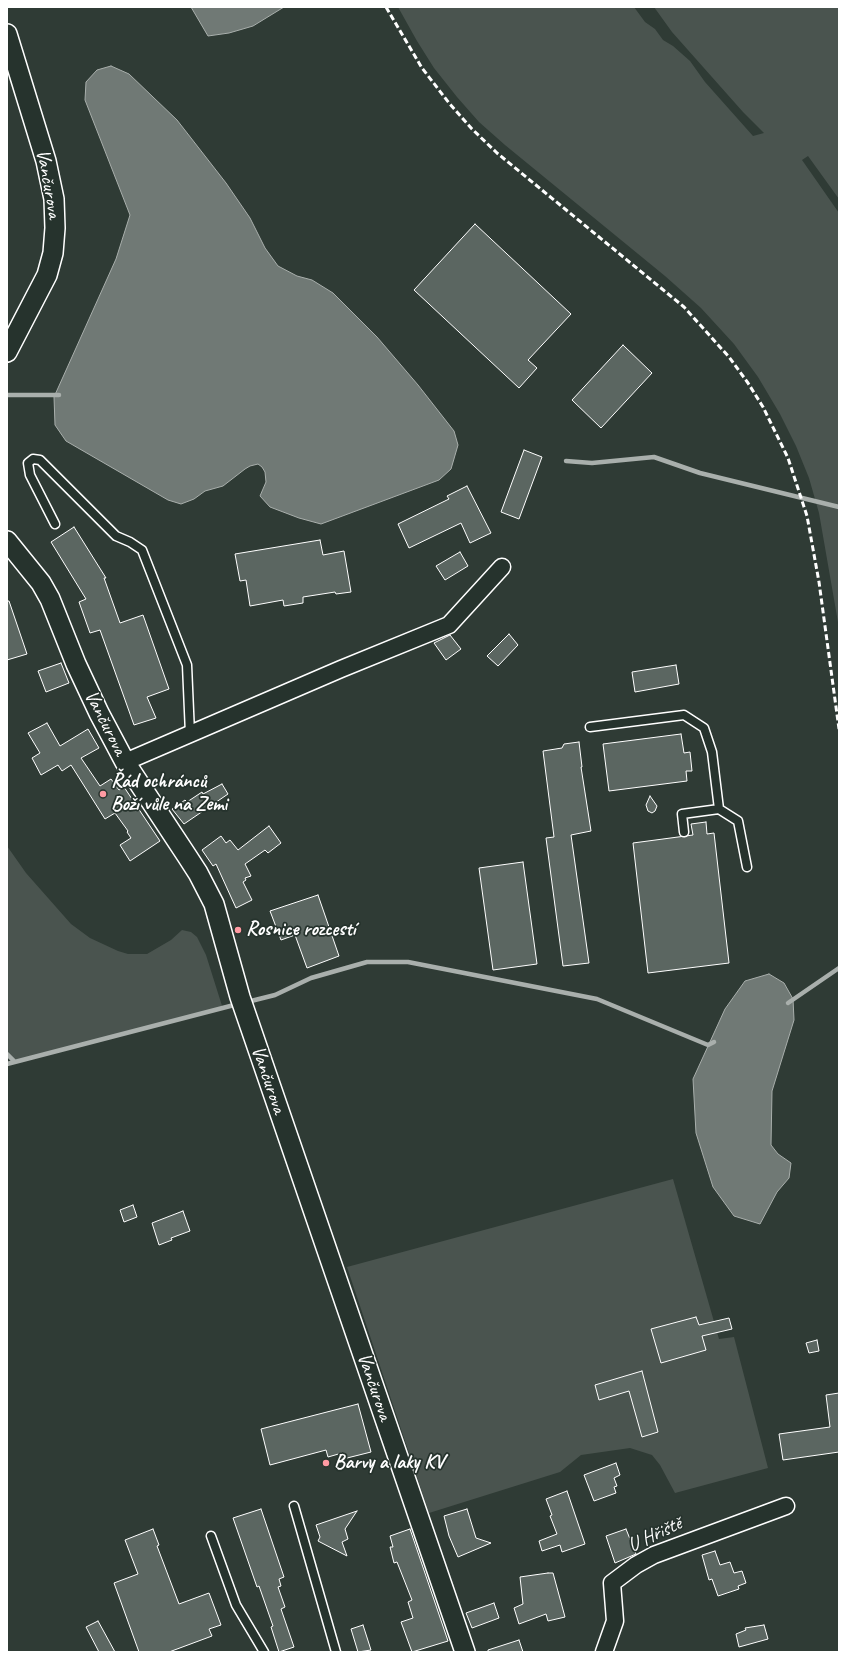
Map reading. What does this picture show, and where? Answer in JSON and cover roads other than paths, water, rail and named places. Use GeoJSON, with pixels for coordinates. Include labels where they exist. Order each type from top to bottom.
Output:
{"type":"FeatureCollection","features":[{"type":"Feature","properties":{"kind":"street","name":"Vančurova"},"geometry":{"type":"LineString","coordinates":[[7,34],[46,161],[54,198],[56,228],[53,253],[47,275],[7,352]]}},
{"type":"Feature","properties":{"kind":"street","name":"Vančurova"},"geometry":{"type":"LineString","coordinates":[[7,541],[41,583],[50,599],[76,664],[125,762],[191,862],[214,904],[240,997],[465,1652]]}},
{"type":"Feature","properties":{"kind":"street"},"geometry":{"type":"LineString","coordinates":[[125,762],[449,624],[502,567]]}},
{"type":"Feature","properties":{"kind":"street","name":"U Hřiště"},"geometry":{"type":"LineString","coordinates":[[604,1652],[615,1621],[612,1583],[636,1565],[654,1555],[786,1506]]}},
{"type":"Feature","properties":{"kind":"lane"},"geometry":{"type":"LineString","coordinates":[[55,524],[30,475],[28,463],[33,459],[40,460],[116,536],[130,542],[142,550],[187,665],[190,734]]}},
{"type":"Feature","properties":{"kind":"lane"},"geometry":{"type":"LineString","coordinates":[[590,728],[684,715],[693,720],[704,728],[708,738],[712,752],[719,809]]}},
{"type":"Feature","properties":{"kind":"lane"},"geometry":{"type":"LineString","coordinates":[[684,832],[682,814],[719,809],[738,821],[747,867]]}},
{"type":"Feature","properties":{"kind":"lane"},"geometry":{"type":"LineString","coordinates":[[294,1506],[336,1652]]}},
{"type":"Feature","properties":{"kind":"lane"},"geometry":{"type":"LineString","coordinates":[[212,1536],[236,1605],[264,1652]]}},
{"type":"Feature","properties":{"kind":"waterway"},"geometry":{"type":"LineString","coordinates":[[7,395],[59,395]]}},
{"type":"Feature","properties":{"kind":"waterway"},"geometry":{"type":"LineString","coordinates":[[566,461],[592,463],[654,457],[700,473],[839,507]]}},
{"type":"Feature","properties":{"kind":"waterway"},"geometry":{"type":"LineString","coordinates":[[247,1002],[275,995],[311,978],[367,962],[408,962],[597,999],[708,1045],[714,1042]]}},
{"type":"Feature","properties":{"kind":"waterway"},"geometry":{"type":"LineString","coordinates":[[788,1003],[839,968]]}},
{"type":"Feature","properties":{"kind":"waterway"},"geometry":{"type":"LineString","coordinates":[[7,1064],[238,1004]]}},
{"type":"Feature","properties":{"kind":"waterway"},"geometry":{"type":"LineString","coordinates":[[7,1054],[14,1061]]}},
{"type":"Feature","properties":{"kind":"railway"},"geometry":{"type":"LineString","coordinates":[[386,7],[422,68],[449,103],[472,129],[497,153],[684,307],[729,357],[748,383],[763,407],[788,458],[807,516],[819,582],[839,729]]}},
{"type":"Feature","properties":{"kind":"place","name":"Řád ochránců Boží vůle na Zemi"},"geometry":{"type":"Point","coordinates":[103,794]}},
{"type":"Feature","properties":{"kind":"place","name":"Rosnice rozcestí"},"geometry":{"type":"Point","coordinates":[238,930]}},
{"type":"Feature","properties":{"kind":"place","name":"Barvy a laky KV"},"geometry":{"type":"Point","coordinates":[326,1463]}}]}
